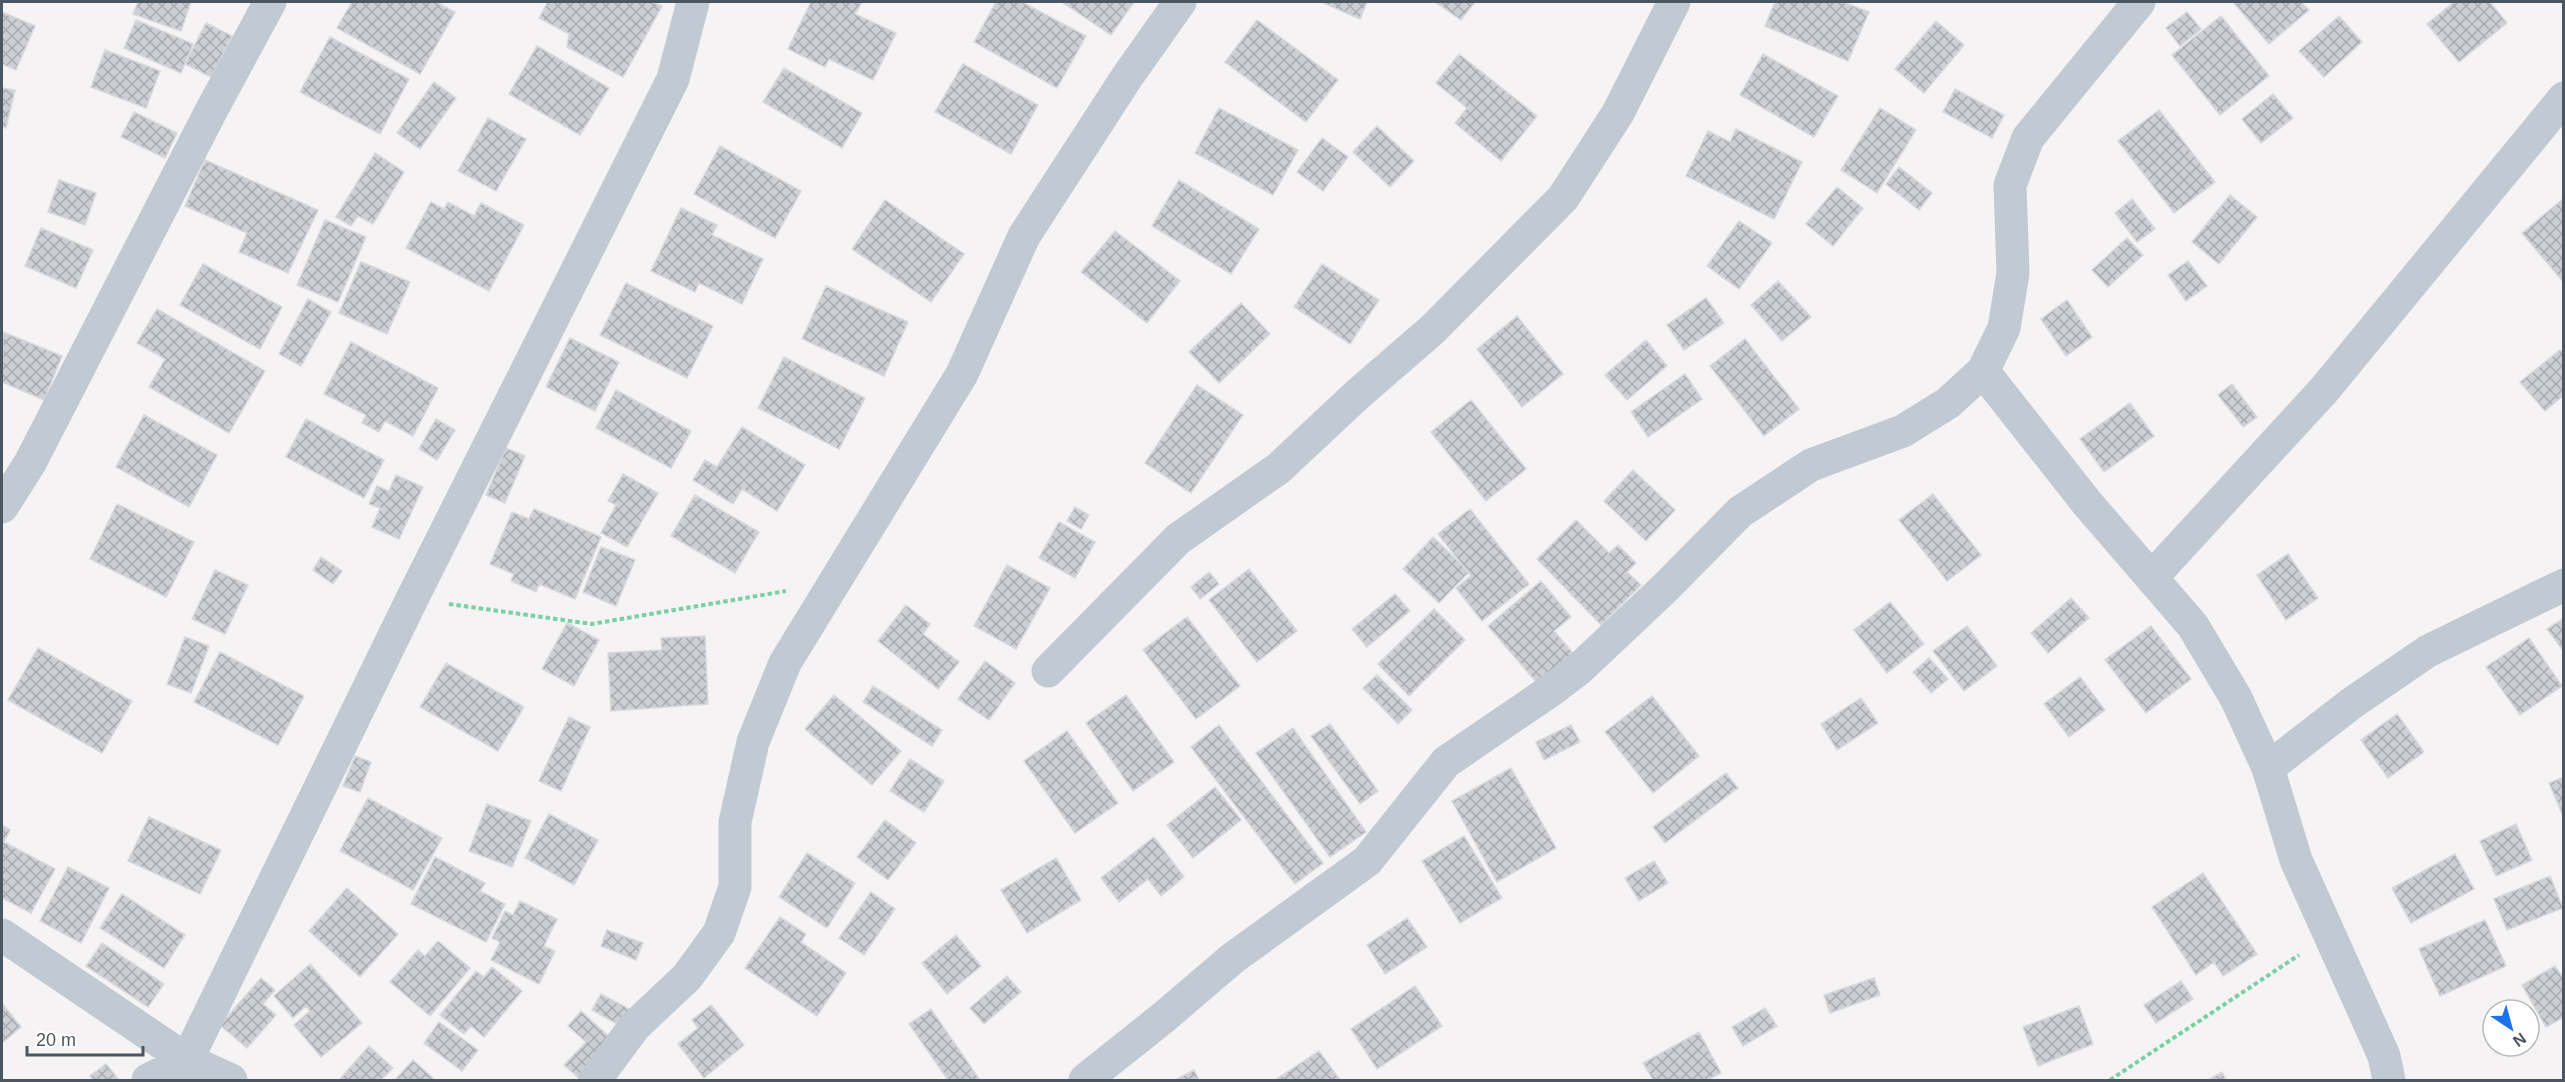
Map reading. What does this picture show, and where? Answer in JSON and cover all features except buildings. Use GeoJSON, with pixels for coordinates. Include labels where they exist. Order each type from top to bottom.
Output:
{"type":"FeatureCollection","features":[{"type":"Feature","properties":{"kind":"street"},"geometry":{"type":"LineString","coordinates":[[2,507],[30,463],[199,134],[270,2]]}},
{"type":"Feature","properties":{"kind":"street"},"geometry":{"type":"LineString","coordinates":[[148,1080],[187,1060],[412,599],[673,79],[693,2]]}},
{"type":"Feature","properties":{"kind":"street"},"geometry":{"type":"LineString","coordinates":[[595,1080],[635,1026],[687,977],[719,933],[735,887],[735,822],[753,742],[785,663],[962,374],[1024,236],[1127,77],[1180,2]]}},
{"type":"Feature","properties":{"kind":"street"},"geometry":{"type":"LineString","coordinates":[[1048,671],[1178,539],[1279,468],[1358,394],[1432,330],[1563,198],[1618,113],[1674,2]]}},
{"type":"Feature","properties":{"kind":"street"},"geometry":{"type":"LineString","coordinates":[[1085,1080],[1233,958],[1366,861],[1446,762],[1579,669],[1665,588],[1740,512],[1811,465],[1903,431],[1948,404],[1983,371],[2004,328],[2013,273],[2010,185],[2028,138],[2139,2]]}},
{"type":"Feature","properties":{"kind":"street"},"geometry":{"type":"LineString","coordinates":[[2153,576],[2324,390],[2564,98]]}},
{"type":"Feature","properties":{"kind":"street"},"geometry":{"type":"LineString","coordinates":[[1983,371],[2087,502],[2153,576],[2193,626],[2236,698],[2268,768],[2296,860],[2384,1056],[2390,1080]]}},
{"type":"Feature","properties":{"kind":"street"},"geometry":{"type":"LineString","coordinates":[[2268,768],[2352,703],[2428,651],[2564,585]]}},
{"type":"Feature","properties":{"kind":"street"},"geometry":{"type":"LineString","coordinates":[[2,935],[187,1060],[231,1080]]}},
{"type":"Feature","properties":{"kind":"path"},"geometry":{"type":"LineString","coordinates":[[412,599],[592,624],[796,590]]}},
{"type":"Feature","properties":{"kind":"path"},"geometry":{"type":"LineString","coordinates":[[2110,1080],[2330,935]]}}]}
